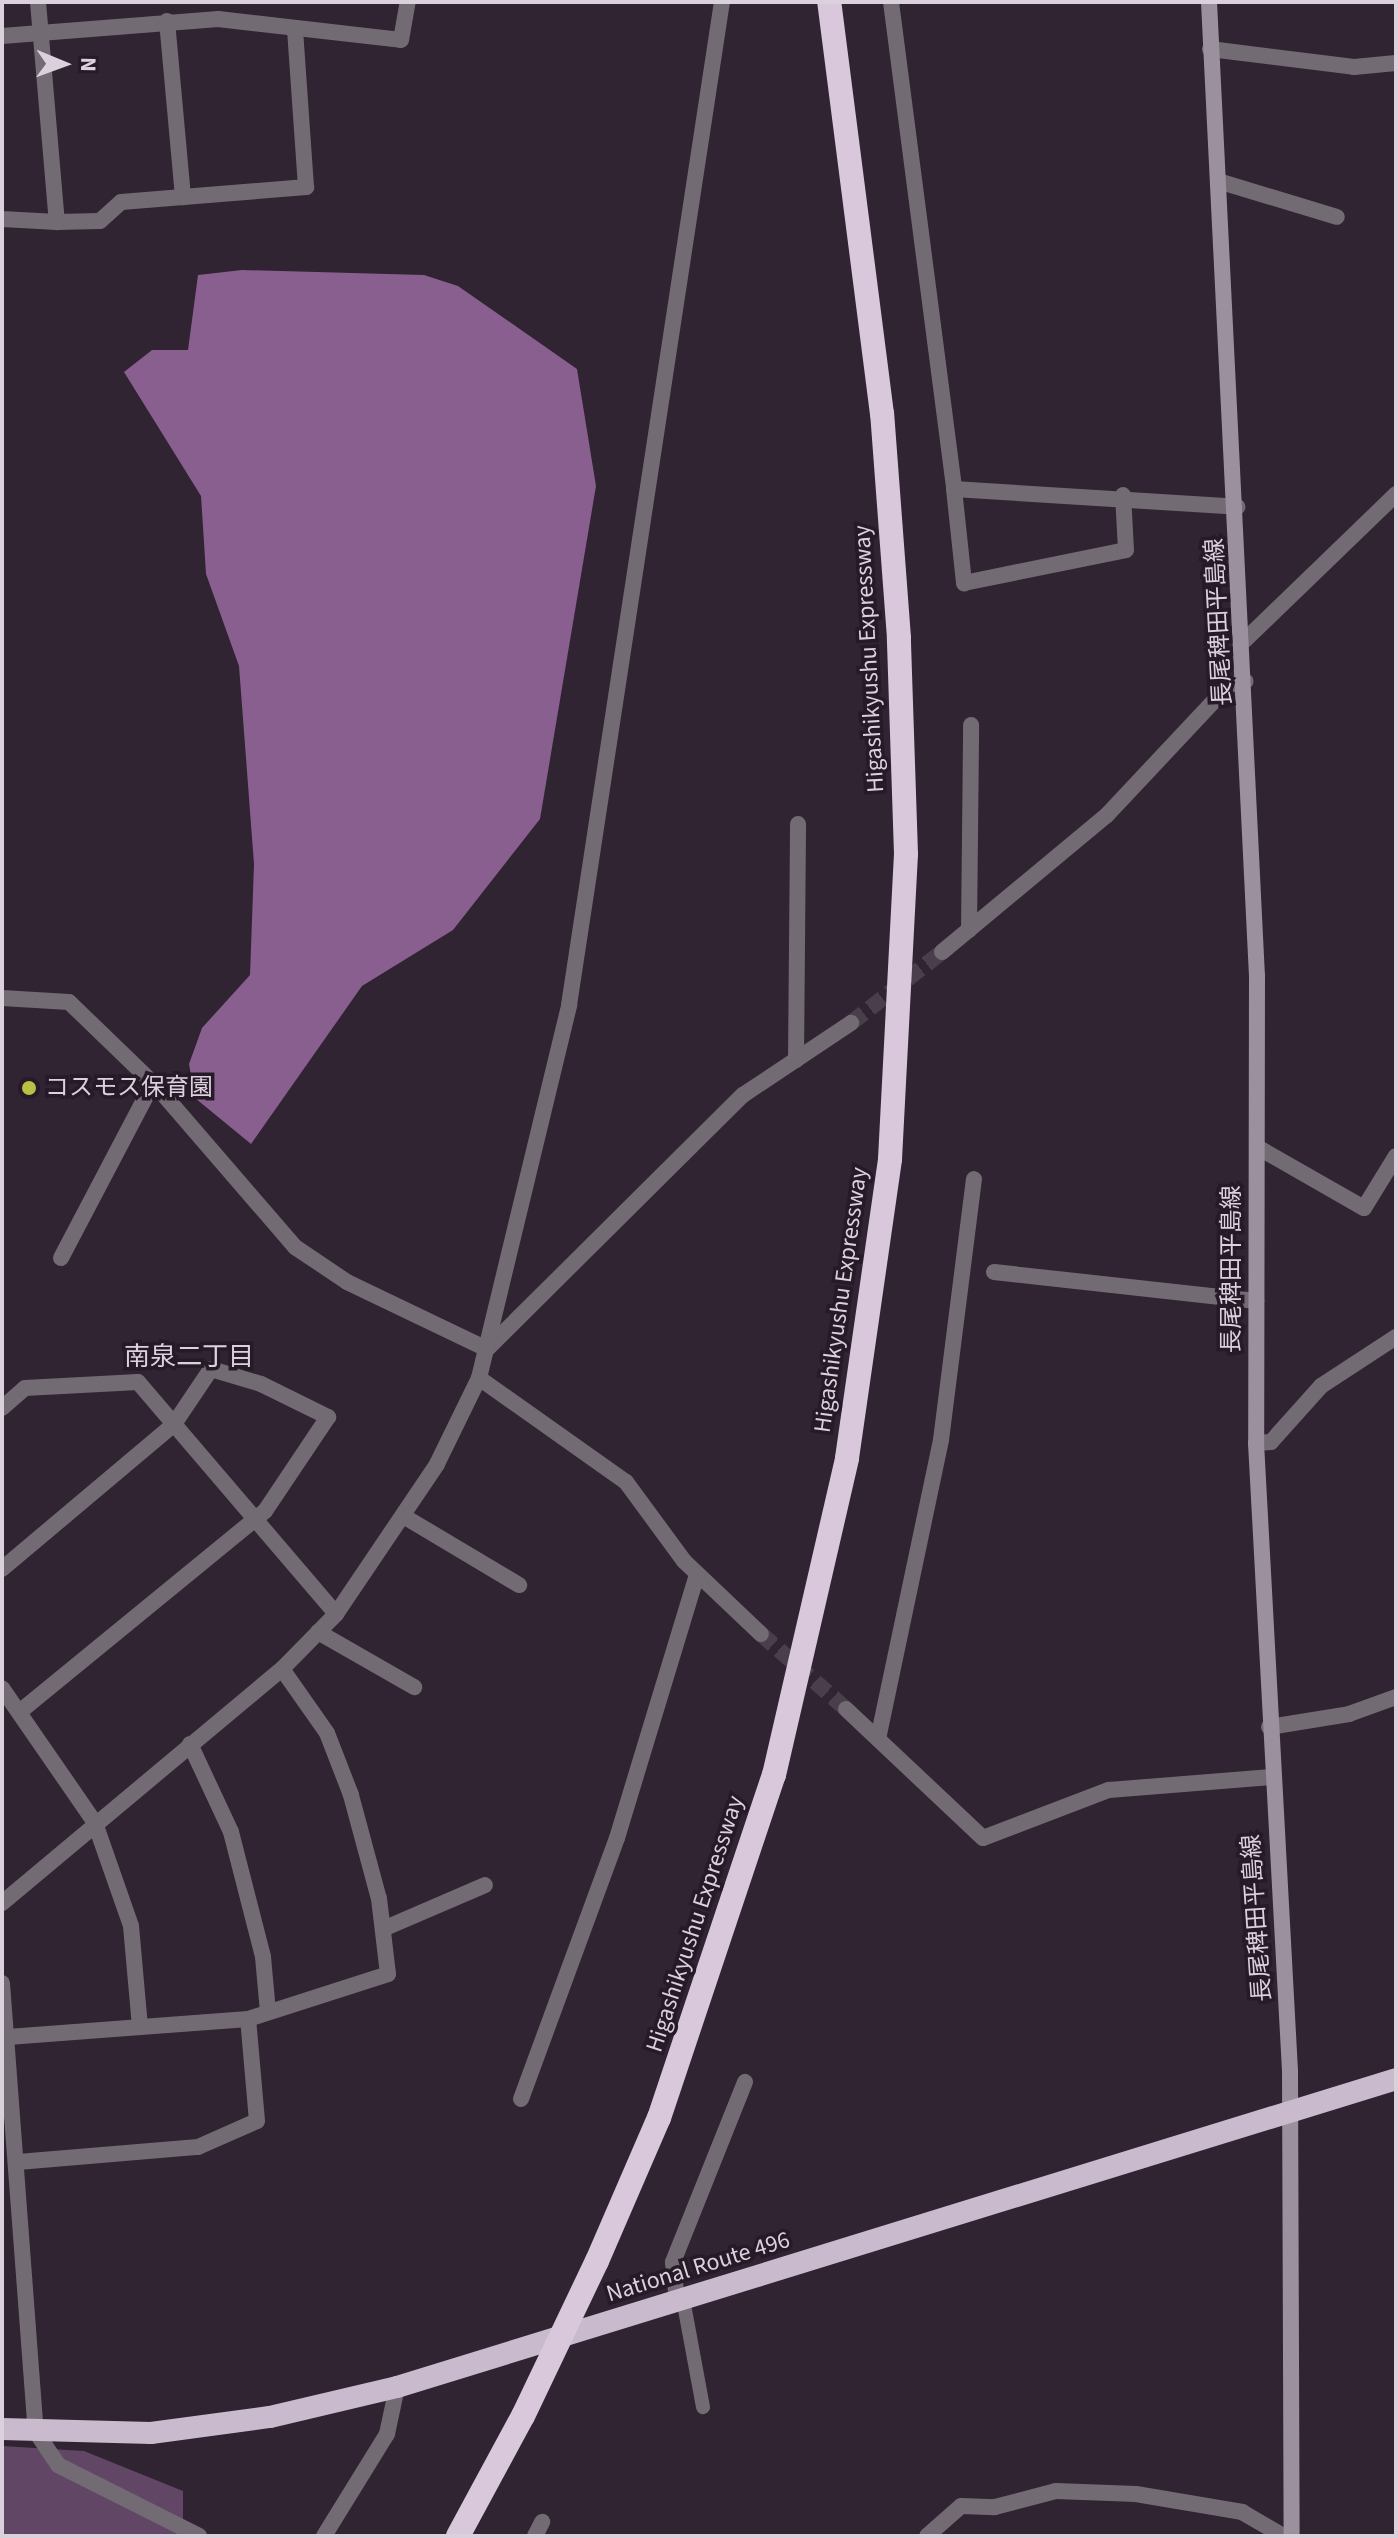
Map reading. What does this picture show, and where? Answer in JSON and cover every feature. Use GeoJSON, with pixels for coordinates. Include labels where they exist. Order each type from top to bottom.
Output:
{"type":"FeatureCollection","features":[{"type":"Feature","properties":{"kind":"highway","name":"Higashikyushu Expressway"},"geometry":{"type":"LineString","coordinates":[[458,2536],[523,2416],[597,2261],[659,2118],[774,1775],[847,1458],[890,1159],[906,854],[899,638],[882,414],[829,2]]}},
{"type":"Feature","properties":{"kind":"highway","name":"National Route 496"},"geometry":{"type":"LineString","coordinates":[[2,2429],[151,2433],[397,2387],[1291,2114],[1396,2079]]}},
{"type":"Feature","properties":{"kind":"main road","name":"長尾稗田平島線"},"geometry":{"type":"LineString","coordinates":[[1209,2],[1245,640],[1257,1147],[1256,1443],[1271,1777],[1291,2114],[1292,2536]]}},
{"type":"Feature","properties":{"kind":"street"},"geometry":{"type":"LineString","coordinates":[[38,2],[57,222]]}},
{"type":"Feature","properties":{"kind":"street"},"geometry":{"type":"LineString","coordinates":[[2,36],[218,19],[401,40],[408,2]]}},
{"type":"Feature","properties":{"kind":"street"},"geometry":{"type":"LineString","coordinates":[[2,1903],[282,1669],[336,1614],[405,1517],[479,1378],[569,1005],[722,2]]}},
{"type":"Feature","properties":{"kind":"street"},"geometry":{"type":"LineString","coordinates":[[891,2],[964,583],[1126,550],[1123,495]]}},
{"type":"Feature","properties":{"kind":"street"},"geometry":{"type":"LineString","coordinates":[[167,21],[183,197]]}},
{"type":"Feature","properties":{"kind":"street"},"geometry":{"type":"LineString","coordinates":[[2,219],[100,221],[121,202],[306,187],[295,30]]}},
{"type":"Feature","properties":{"kind":"street"},"geometry":{"type":"LineString","coordinates":[[1210,49],[1354,67],[1396,63]]}},
{"type":"Feature","properties":{"kind":"street"},"geometry":{"type":"LineString","coordinates":[[1218,181],[1337,217]]}},
{"type":"Feature","properties":{"kind":"street"},"geometry":{"type":"LineString","coordinates":[[954,489],[1123,495],[1237,507]]}},
{"type":"Feature","properties":{"kind":"street"},"geometry":{"type":"LineString","coordinates":[[1245,640],[1396,494]]}},
{"type":"Feature","properties":{"kind":"street"},"geometry":{"type":"LineString","coordinates":[[942,952],[1106,816],[1229,685],[1246,681]]}},
{"type":"Feature","properties":{"kind":"street"},"geometry":{"type":"LineString","coordinates":[[969,930],[971,725]]}},
{"type":"Feature","properties":{"kind":"street"},"geometry":{"type":"LineString","coordinates":[[796,1060],[798,824]]}},
{"type":"Feature","properties":{"kind":"street"},"geometry":{"type":"LineString","coordinates":[[2,998],[69,1002],[153,1083],[295,1247],[347,1282],[487,1349]]}},
{"type":"Feature","properties":{"kind":"street"},"geometry":{"type":"LineString","coordinates":[[487,1349],[743,1095],[851,1023]]}},
{"type":"Feature","properties":{"kind":"street"},"geometry":{"type":"LineString","coordinates":[[61,1258],[153,1083]]}},
{"type":"Feature","properties":{"kind":"street"},"geometry":{"type":"LineString","coordinates":[[1257,1147],[1364,1208],[1396,1156]]}},
{"type":"Feature","properties":{"kind":"street"},"geometry":{"type":"LineString","coordinates":[[878,1739],[941,1440],[974,1179]]}},
{"type":"Feature","properties":{"kind":"street"},"geometry":{"type":"LineString","coordinates":[[994,1272],[1256,1301]]}},
{"type":"Feature","properties":{"kind":"street"},"geometry":{"type":"LineString","coordinates":[[1256,1443],[1271,1442],[1321,1386],[1396,1337]]}},
{"type":"Feature","properties":{"kind":"street"},"geometry":{"type":"LineString","coordinates":[[2,1569],[174,1424],[211,1369],[328,1417],[265,1511],[253,1515],[21,1711]]}},
{"type":"Feature","properties":{"kind":"street"},"geometry":{"type":"LineString","coordinates":[[479,1378],[626,1482],[697,1574],[761,1634]]}},
{"type":"Feature","properties":{"kind":"street"},"geometry":{"type":"LineString","coordinates":[[2,1408],[25,1388],[138,1382],[336,1614]]}},
{"type":"Feature","properties":{"kind":"street"},"geometry":{"type":"LineString","coordinates":[[405,1517],[519,1585]]}},
{"type":"Feature","properties":{"kind":"street"},"geometry":{"type":"LineString","coordinates":[[521,2099],[617,1838],[697,1574]]}},
{"type":"Feature","properties":{"kind":"street"},"geometry":{"type":"LineString","coordinates":[[318,1632],[414,1687]]}},
{"type":"Feature","properties":{"kind":"street"},"geometry":{"type":"LineString","coordinates":[[8,2037],[248,2019],[388,1974],[383,1929],[351,1795],[327,1733],[282,1669]]}},
{"type":"Feature","properties":{"kind":"street"},"geometry":{"type":"LineString","coordinates":[[2,1688],[21,1711],[95,1823],[131,1926],[140,2026]]}},
{"type":"Feature","properties":{"kind":"street"},"geometry":{"type":"LineString","coordinates":[[1269,1727],[1349,1714],[1396,1697]]}},
{"type":"Feature","properties":{"kind":"street"},"geometry":{"type":"LineString","coordinates":[[846,1709],[983,1838],[1109,1790],[1271,1777]]}},
{"type":"Feature","properties":{"kind":"street"},"geometry":{"type":"LineString","coordinates":[[190,1744],[231,1832],[263,1957],[268,2012]]}},
{"type":"Feature","properties":{"kind":"street"},"geometry":{"type":"LineString","coordinates":[[383,1929],[485,1885]]}},
{"type":"Feature","properties":{"kind":"street"},"geometry":{"type":"LineString","coordinates":[[2,1983],[18,2162],[36,2432],[58,2465],[199,2536]]}},
{"type":"Feature","properties":{"kind":"street"},"geometry":{"type":"LineString","coordinates":[[18,2162],[198,2147],[257,2121],[248,2019]]}},
{"type":"Feature","properties":{"kind":"street"},"geometry":{"type":"LineString","coordinates":[[680,2300],[673,2262],[745,2082]]}},
{"type":"Feature","properties":{"kind":"street"},"geometry":{"type":"LineString","coordinates":[[324,2536],[387,2434],[397,2387]]}},
{"type":"Feature","properties":{"kind":"street"},"geometry":{"type":"LineString","coordinates":[[927,2536],[961,2506],[995,2507],[1056,2491],[1136,2494],[1242,2512],[1283,2536]]}},
{"type":"Feature","properties":{"kind":"lane"},"geometry":{"type":"LineString","coordinates":[[680,2300],[703,2407]]}},
{"type":"Feature","properties":{"kind":"shaded area"},"geometry":{"type":"Polygon","coordinates":[[[242,270],[424,275],[458,286],[577,369],[596,486],[540,819],[453,930],[362,986],[251,1144],[195,1098],[189,1064],[202,1028],[250,975],[254,864],[239,666],[206,574],[201,496],[124,372],[152,350],[188,350],[198,275],[242,270]]]}},
{"type":"Feature","properties":{"kind":"shaded area"},"geometry":{"type":"Polygon","coordinates":[[[2,2446],[84,2451],[183,2491],[183,2536],[2,2536],[2,2446]]]}},
{"type":"Feature","properties":{"kind":"tunnel"},"geometry":{"type":"LineString","coordinates":[[851,1023],[942,952]]}},
{"type":"Feature","properties":{"kind":"tunnel"},"geometry":{"type":"LineString","coordinates":[[761,1634],[846,1709]]}},
{"type":"Feature","properties":{"kind":"place","name":"コスモス保育園"},"geometry":{"type":"Point","coordinates":[29,1088]}},
{"type":"Feature","properties":{"kind":"district","name":"南泉二丁目"},"geometry":{"type":"Point","coordinates":[189,1357]}}]}
